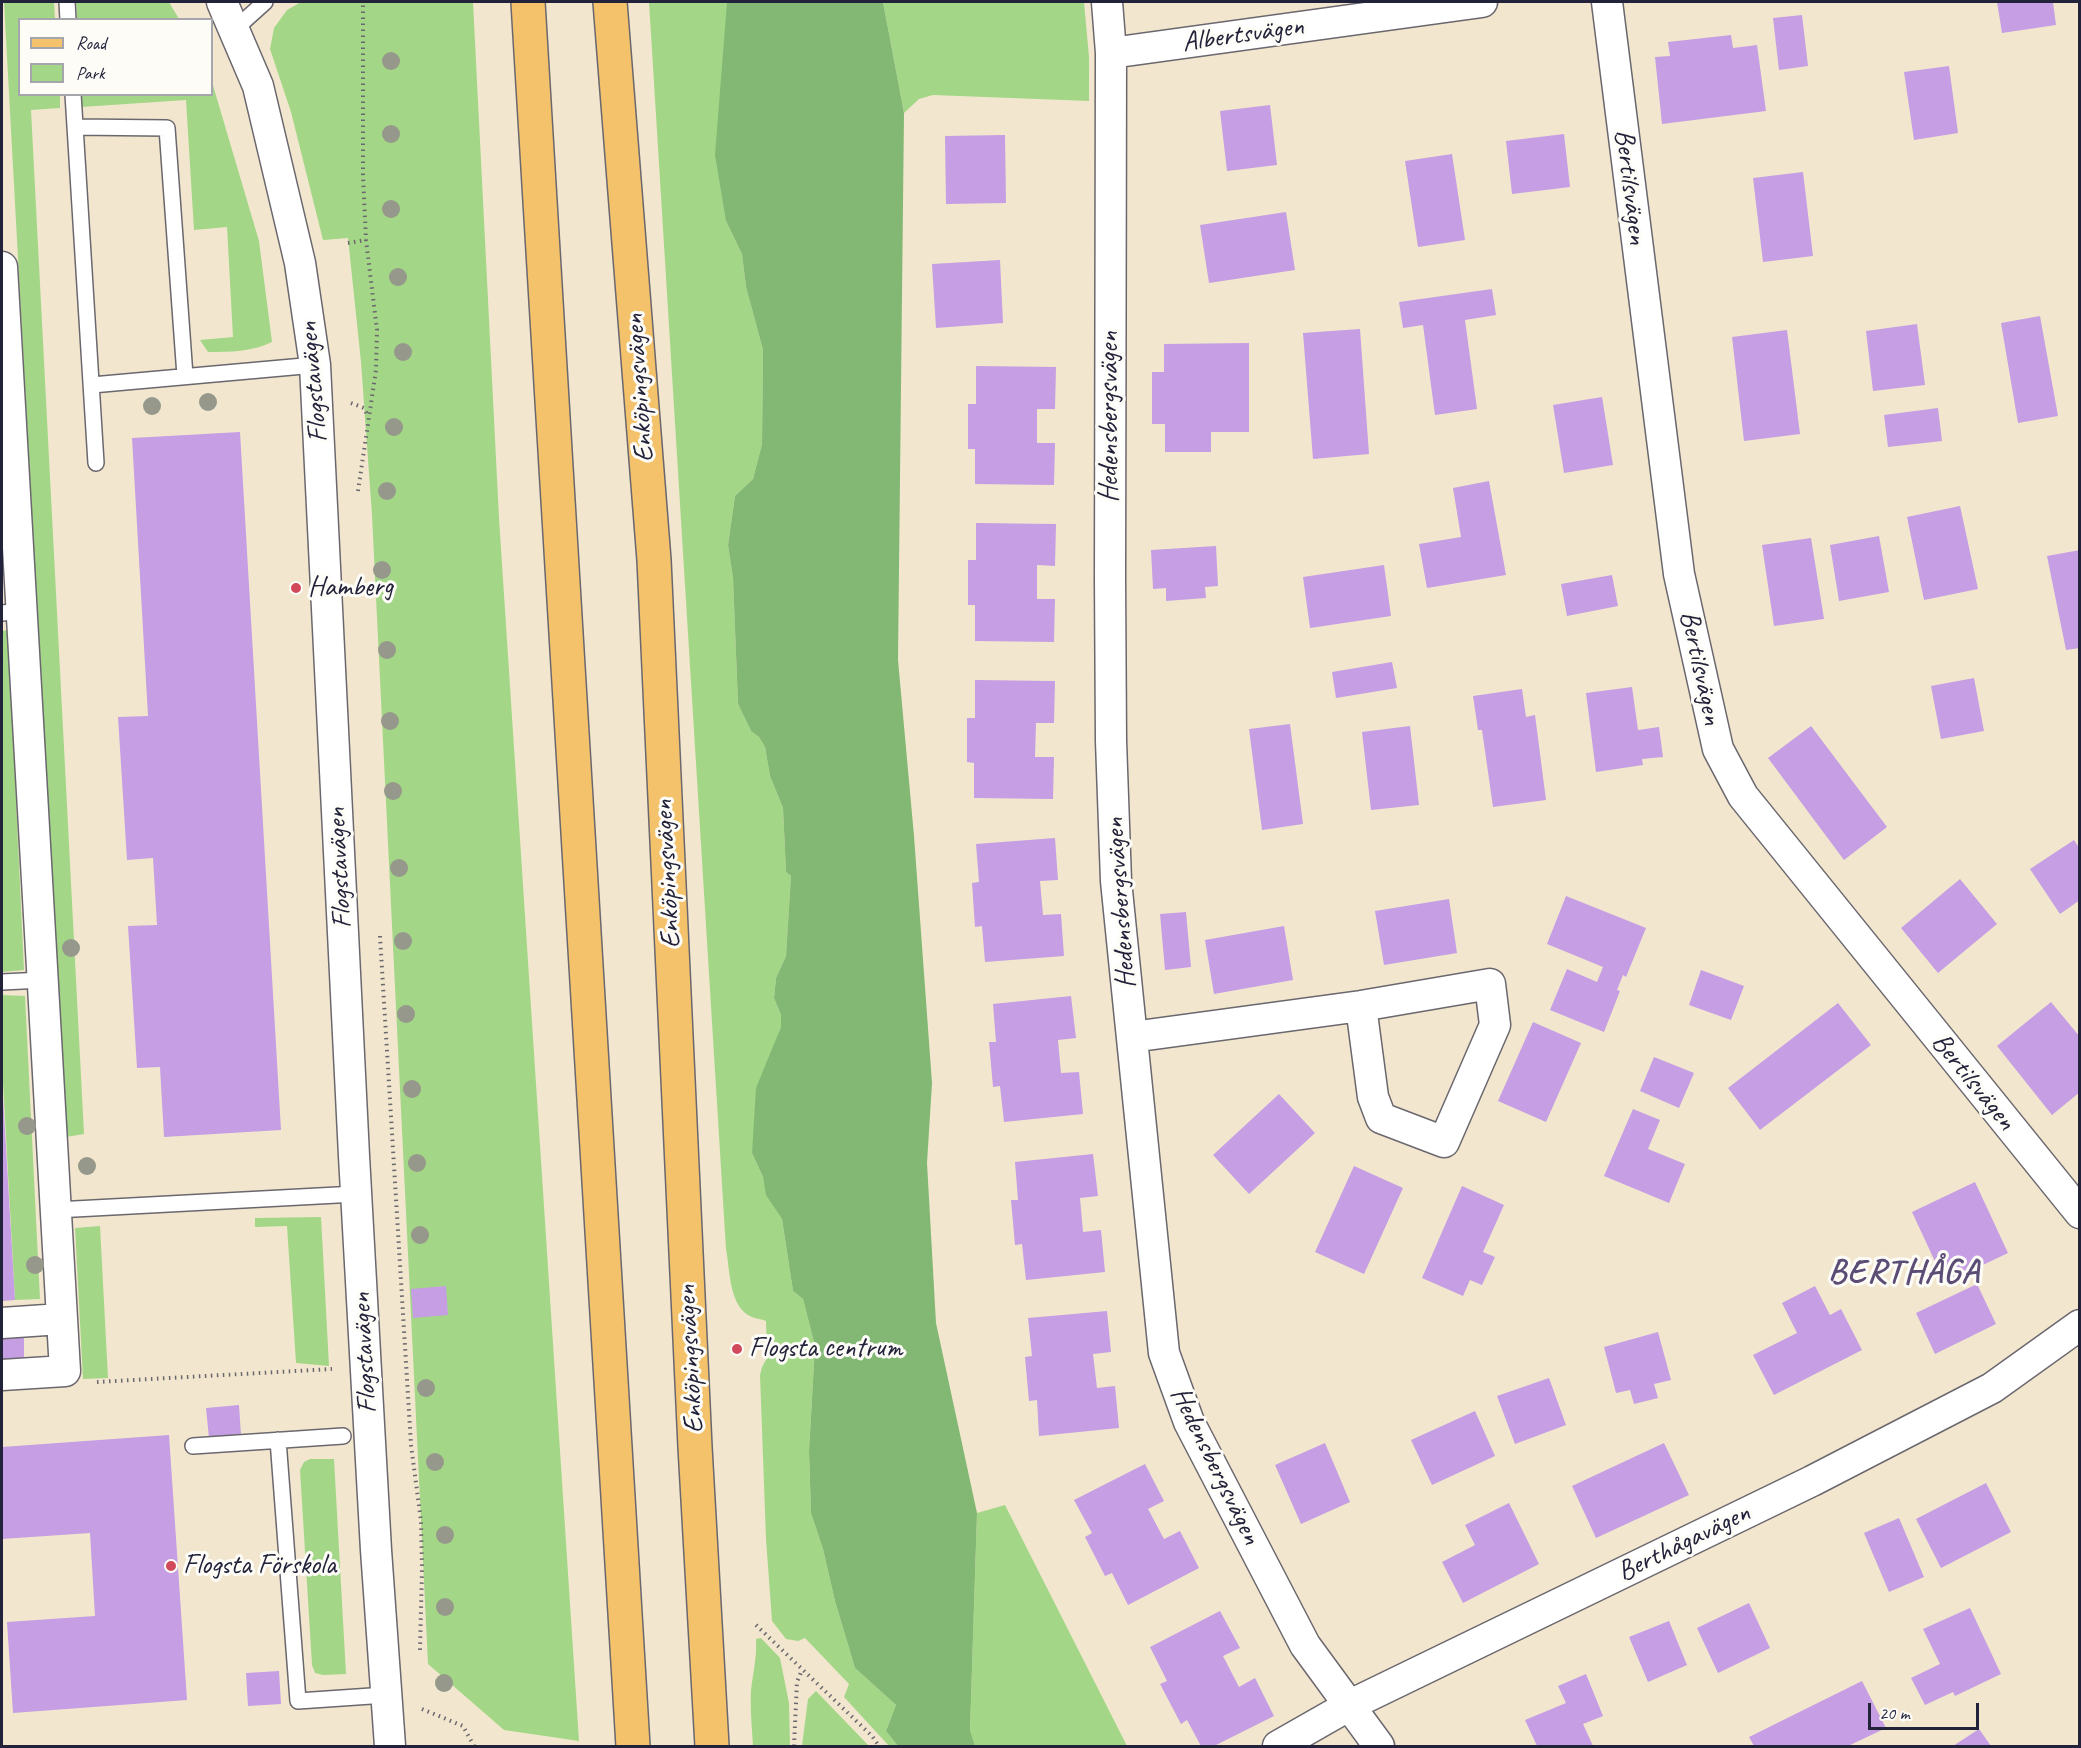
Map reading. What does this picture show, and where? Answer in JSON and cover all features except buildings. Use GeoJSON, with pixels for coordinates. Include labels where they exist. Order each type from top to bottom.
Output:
{"type":"FeatureCollection","features":[{"type":"Feature","properties":{"kind":"main road"},"geometry":{"type":"LineString","coordinates":[[528,2],[633,1746]]}},
{"type":"Feature","properties":{"kind":"main road","name":"Enköpingsvägen"},"geometry":{"type":"LineString","coordinates":[[610,2],[654,560],[694,1435],[712,1746]]}},
{"type":"Feature","properties":{"kind":"street","name":"Flogstavägen"},"geometry":{"type":"LineString","coordinates":[[222,2],[258,86],[300,263],[315,365],[356,1194],[390,1746]]}},
{"type":"Feature","properties":{"kind":"street","name":"Hedensbergsvägen"},"geometry":{"type":"LineString","coordinates":[[1107,2],[1111,53],[1111,741],[1116,881],[1164,1353],[1188,1422],[1305,1646],[1378,1746]]}},
{"type":"Feature","properties":{"kind":"street","name":"Albertsvägen"},"geometry":{"type":"LineString","coordinates":[[1111,53],[1482,2]]}},
{"type":"Feature","properties":{"kind":"street","name":"Bertilsvägen"},"geometry":{"type":"LineString","coordinates":[[1607,2],[1679,574],[1718,749],[1743,796],[2079,1213]]}},
{"type":"Feature","properties":{"kind":"street"},"geometry":{"type":"LineString","coordinates":[[2,267],[12,612],[43,980],[65,1371],[2,1375]]}},
{"type":"Feature","properties":{"kind":"street"},"geometry":{"type":"LineString","coordinates":[[1132,1037],[1361,1006],[1490,984],[1495,1025],[1444,1142],[1381,1118],[1373,1097],[1361,1006]]}},
{"type":"Feature","properties":{"kind":"street"},"geometry":{"type":"LineString","coordinates":[[2,1323],[61,1319]]}},
{"type":"Feature","properties":{"kind":"street","name":"Berthågavägen"},"geometry":{"type":"LineString","coordinates":[[1278,1746],[1350,1705],[1812,1481],[1992,1388],[2079,1325]]}},
{"type":"Feature","properties":{"kind":"lane"},"geometry":{"type":"LineString","coordinates":[[67,2],[68,18]]}},
{"type":"Feature","properties":{"kind":"lane"},"geometry":{"type":"LineString","coordinates":[[234,30],[266,2]]}},
{"type":"Feature","properties":{"kind":"lane"},"geometry":{"type":"LineString","coordinates":[[73,96],[96,463]]}},
{"type":"Feature","properties":{"kind":"lane"},"geometry":{"type":"LineString","coordinates":[[75,127],[167,128],[185,376]]}},
{"type":"Feature","properties":{"kind":"lane"},"geometry":{"type":"LineString","coordinates":[[92,385],[315,365]]}},
{"type":"Feature","properties":{"kind":"lane"},"geometry":{"type":"LineString","coordinates":[[2,982],[43,980]]}},
{"type":"Feature","properties":{"kind":"lane"},"geometry":{"type":"LineString","coordinates":[[56,1210],[356,1194]]}},
{"type":"Feature","properties":{"kind":"lane"},"geometry":{"type":"LineString","coordinates":[[193,1446],[343,1436]]}},
{"type":"Feature","properties":{"kind":"lane"},"geometry":{"type":"LineString","coordinates":[[278,1440],[298,1701],[386,1695]]}},
{"type":"Feature","properties":{"kind":"path"},"geometry":{"type":"LineString","coordinates":[[357,501],[375,370],[377,330],[366,240],[363,175],[363,2]]}},
{"type":"Feature","properties":{"kind":"path"},"geometry":{"type":"LineString","coordinates":[[348,243],[366,240]]}},
{"type":"Feature","properties":{"kind":"path"},"geometry":{"type":"LineString","coordinates":[[380,931],[411,1445],[422,1521],[420,1661]]}},
{"type":"Feature","properties":{"kind":"path"},"geometry":{"type":"LineString","coordinates":[[65,1371],[76,1383],[339,1369]]}},
{"type":"Feature","properties":{"kind":"path"},"geometry":{"type":"LineString","coordinates":[[756,1625],[872,1736],[879,1746]]}},
{"type":"Feature","properties":{"kind":"path"},"geometry":{"type":"LineString","coordinates":[[794,1746],[797,1682],[802,1670]]}},
{"type":"Feature","properties":{"kind":"path"},"geometry":{"type":"LineString","coordinates":[[418,1717],[418,1707],[463,1726],[474,1746]]}},
{"type":"Feature","properties":{"kind":"green space"},"geometry":{"type":"Polygon","coordinates":[[[4,2],[54,2],[55,18],[18,18],[18,96],[60,96],[60,108],[31,110],[84,1134],[66,1137],[4,2]]]}},
{"type":"Feature","properties":{"kind":"green space"},"geometry":{"type":"Polygon","coordinates":[[[76,2],[169,2],[178,18],[77,18],[76,2]]]}},
{"type":"Feature","properties":{"kind":"green space"},"geometry":{"type":"Polygon","coordinates":[[[301,2],[473,2],[499,518],[579,1741],[504,1730],[428,1664],[372,515],[361,362],[348,238],[323,240],[291,112],[270,49],[274,28],[287,10],[301,2]]]}},
{"type":"Feature","properties":{"kind":"green space"},"geometry":{"type":"Polygon","coordinates":[[[649,2],[727,2],[726,221],[742,254],[746,287],[763,350],[762,444],[753,479],[735,496],[728,545],[733,578],[738,704],[751,731],[759,737],[765,747],[770,776],[783,808],[786,872],[791,876],[786,956],[776,978],[774,998],[781,1015],[781,1027],[752,1153],[763,1177],[767,1195],[782,1219],[793,1291],[803,1299],[815,1346],[809,1451],[811,1513],[855,1668],[896,1705],[886,1731],[898,1746],[889,1746],[844,1697],[849,1684],[805,1638],[798,1641],[786,1639],[772,1621],[766,1539],[760,1375],[767,1358],[766,1321],[752,1317],[739,1306],[732,1288],[726,1249],[649,2]]]}},
{"type":"Feature","properties":{"kind":"green space"},"geometry":{"type":"Polygon","coordinates":[[[727,2],[883,2],[904,113],[898,660],[914,836],[932,1083],[927,1163],[936,1323],[977,1513],[970,1730],[975,1746],[898,1746],[886,1731],[896,1705],[855,1668],[811,1513],[809,1451],[815,1346],[803,1299],[793,1291],[782,1219],[766,1195],[763,1177],[752,1153],[756,1088],[781,1027],[781,1015],[774,998],[776,978],[786,956],[791,876],[786,872],[783,808],[770,776],[765,747],[759,737],[751,731],[738,704],[733,578],[728,545],[735,496],[753,479],[762,444],[763,350],[746,287],[742,254],[726,221],[715,155],[727,2]]]}},
{"type":"Feature","properties":{"kind":"green space"},"geometry":{"type":"Polygon","coordinates":[[[883,2],[1084,2],[1089,57],[1089,101],[933,95],[919,99],[904,113],[883,2]]]}},
{"type":"Feature","properties":{"kind":"green space"},"geometry":{"type":"Polygon","coordinates":[[[213,85],[259,241],[272,342],[241,351],[208,352],[200,340],[233,337],[227,227],[194,230],[186,100],[82,107],[81,96],[213,96],[213,85]]]}},
{"type":"Feature","properties":{"kind":"green space"},"geometry":{"type":"Polygon","coordinates":[[[8,630],[24,970],[2,972],[2,631],[8,630]]]}},
{"type":"Feature","properties":{"kind":"green space"},"geometry":{"type":"Polygon","coordinates":[[[2,995],[25,996],[40,1299],[15,1300],[2,1064],[2,995]]]}},
{"type":"Feature","properties":{"kind":"green space"},"geometry":{"type":"Polygon","coordinates":[[[321,1217],[329,1366],[296,1363],[287,1226],[255,1227],[255,1218],[321,1217]]]}},
{"type":"Feature","properties":{"kind":"green space"},"geometry":{"type":"Polygon","coordinates":[[[100,1226],[108,1378],[83,1379],[75,1228],[100,1226]]]}},
{"type":"Feature","properties":{"kind":"green space"},"geometry":{"type":"Polygon","coordinates":[[[310,1459],[334,1459],[346,1674],[315,1673],[312,1665],[300,1470],[304,1462],[310,1459]]]}},
{"type":"Feature","properties":{"kind":"green space"},"geometry":{"type":"Polygon","coordinates":[[[1005,1505],[1127,1746],[975,1746],[970,1730],[977,1513],[1005,1505]]]}},
{"type":"Feature","properties":{"kind":"green space"},"geometry":{"type":"Polygon","coordinates":[[[761,1638],[780,1658],[789,1703],[790,1746],[753,1746],[751,1690],[756,1639],[761,1638]]]}},
{"type":"Feature","properties":{"kind":"green space"},"geometry":{"type":"Polygon","coordinates":[[[816,1691],[869,1746],[802,1746],[808,1699],[816,1691]]]}},
{"type":"Feature","properties":{"kind":"place","name":"Hamberg"},"geometry":{"type":"Point","coordinates":[296,588]}},
{"type":"Feature","properties":{"kind":"place","name":"Flogsta centrum"},"geometry":{"type":"Point","coordinates":[737,1349]}},
{"type":"Feature","properties":{"kind":"place","name":"Flogsta Förskola"},"geometry":{"type":"Point","coordinates":[171,1566]}},
{"type":"Feature","properties":{"kind":"district","name":"BERTHÅGA"},"geometry":{"type":"Point","coordinates":[1904,1273]}}]}
